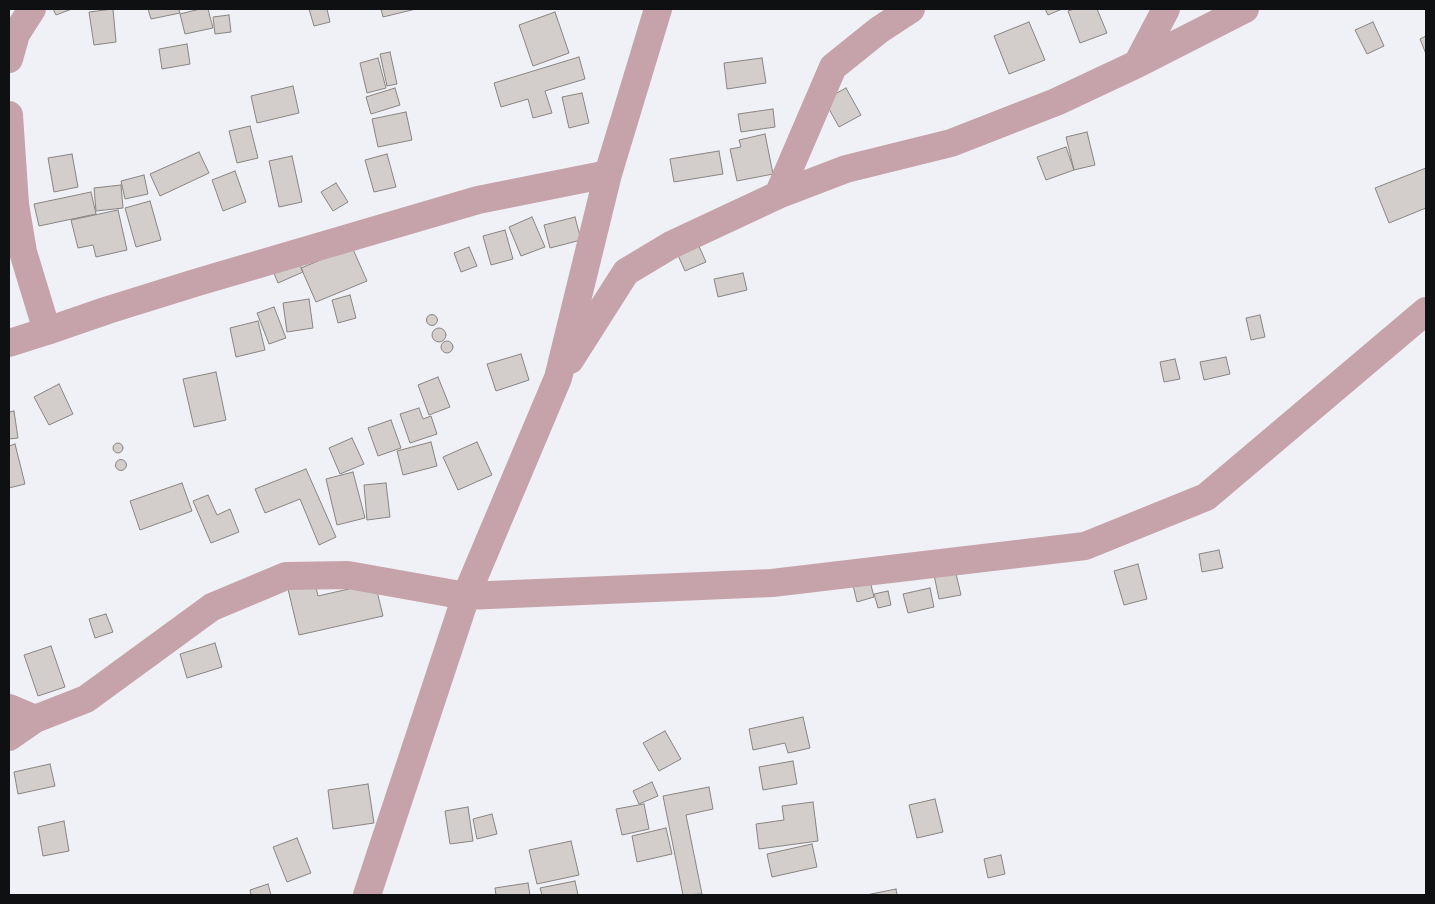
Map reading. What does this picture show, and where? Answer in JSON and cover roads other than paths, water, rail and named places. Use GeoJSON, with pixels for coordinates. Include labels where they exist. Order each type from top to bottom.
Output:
{"type":"FeatureCollection","features":[{"type":"Feature","properties":{"kind":"street"},"geometry":{"type":"LineString","coordinates":[[9,59],[16,34],[32,9]]}},
{"type":"Feature","properties":{"kind":"street"},"geometry":{"type":"LineString","coordinates":[[367,895],[466,596],[558,378],[608,174],[658,9]]}},
{"type":"Feature","properties":{"kind":"street"},"geometry":{"type":"LineString","coordinates":[[778,195],[833,67],[879,30],[911,9]]}},
{"type":"Feature","properties":{"kind":"street"},"geometry":{"type":"LineString","coordinates":[[1136,64],[1166,9]]}},
{"type":"Feature","properties":{"kind":"street"},"geometry":{"type":"LineString","coordinates":[[558,378],[626,272],[671,245],[778,195],[846,169],[951,143],[1056,102],[1245,9]]}},
{"type":"Feature","properties":{"kind":"street"},"geometry":{"type":"LineString","coordinates":[[9,115],[15,204],[23,252],[47,331]]}},
{"type":"Feature","properties":{"kind":"street"},"geometry":{"type":"LineString","coordinates":[[9,343],[198,282],[478,200],[608,174]]}},
{"type":"Feature","properties":{"kind":"street"},"geometry":{"type":"LineString","coordinates":[[9,737],[35,719],[86,699],[212,607],[286,576],[348,576],[466,596],[772,583],[1085,546],[1206,498],[1426,311]]}},
{"type":"Feature","properties":{"kind":"street"},"geometry":{"type":"LineString","coordinates":[[9,708],[35,719]]}}]}
